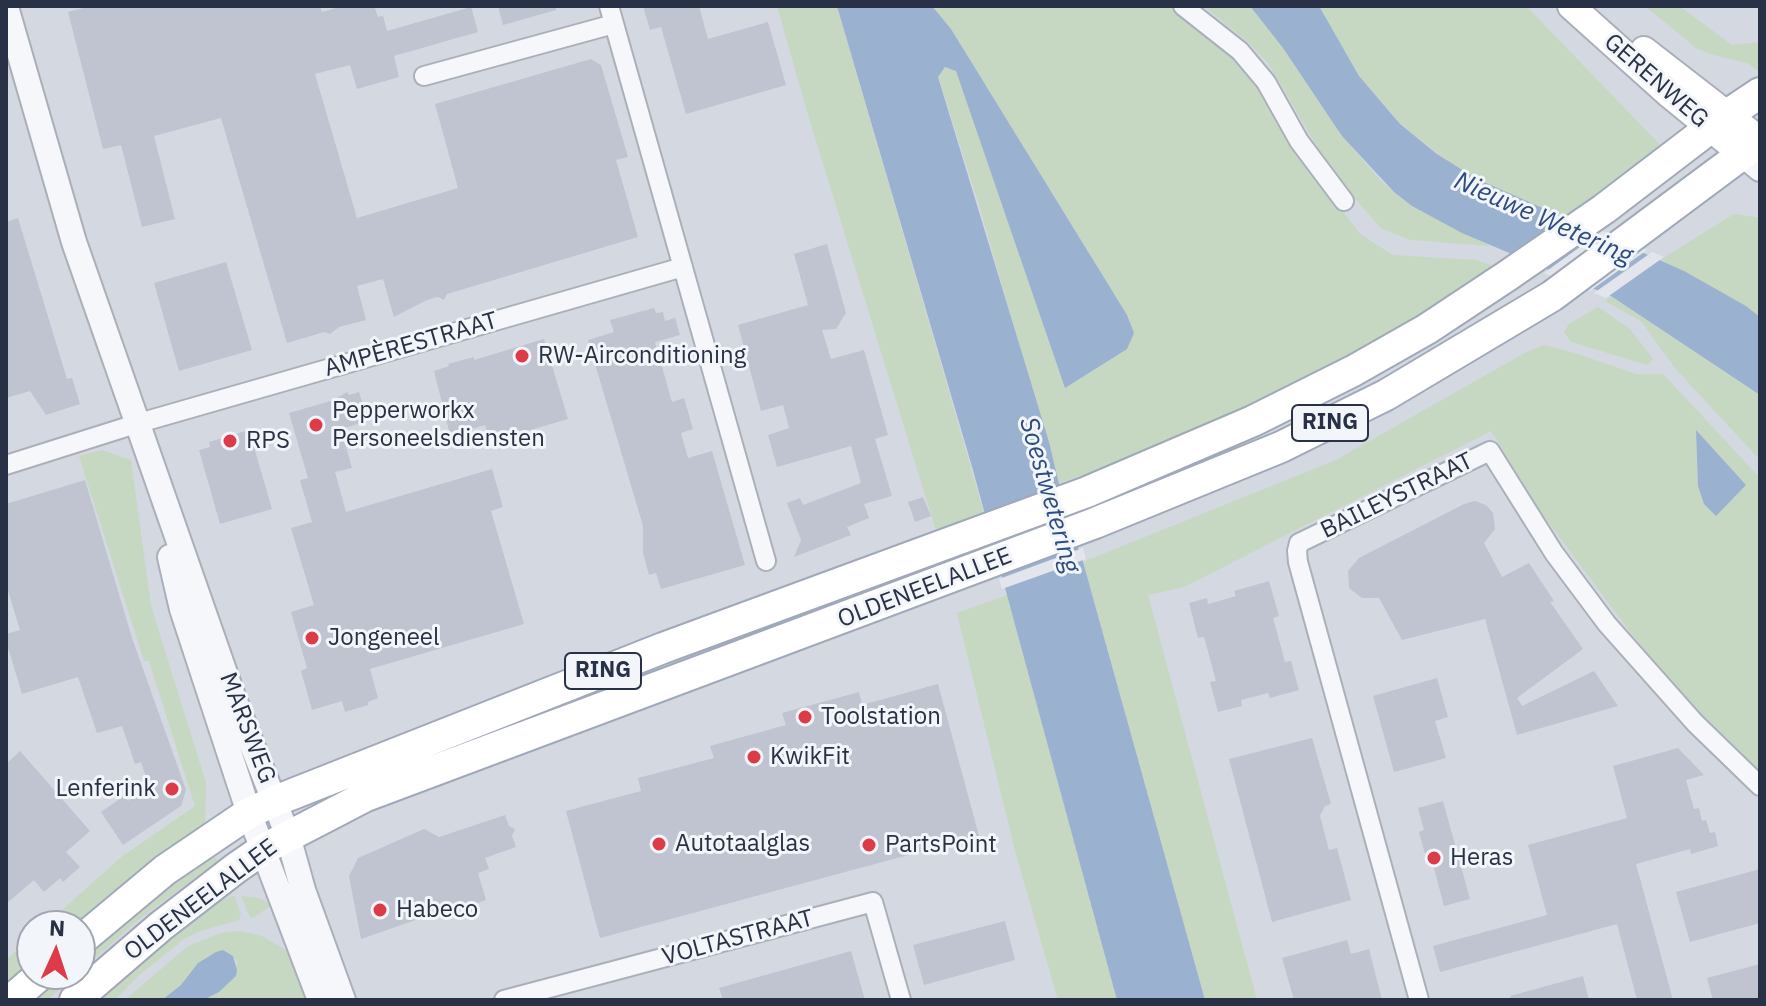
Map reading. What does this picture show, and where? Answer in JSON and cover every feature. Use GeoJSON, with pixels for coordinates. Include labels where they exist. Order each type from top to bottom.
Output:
{"type":"FeatureCollection","features":[{"type":"Feature","properties":{"kind":"main road","name":"GERENWEG"},"geometry":{"type":"LineString","coordinates":[[1571,6],[1637,66],[1719,121]]}},
{"type":"Feature","properties":{"kind":"main road","name":"GERENWEG"},"geometry":{"type":"LineString","coordinates":[[1593,6],[1756,151]]}},
{"type":"Feature","properties":{"kind":"main road","name":"OLDENEELALLEE"},"geometry":{"type":"LineString","coordinates":[[96,928],[165,870],[262,807],[663,648],[1087,492],[1253,421],[1353,371],[1427,329],[1507,276],[1604,209],[1760,93]]}},
{"type":"Feature","properties":{"kind":"main road","name":"OLDENEELALLEE"},"geometry":{"type":"LineString","coordinates":[[75,1000],[161,926],[275,843],[366,796],[1095,523],[1281,447],[1386,395],[1552,296],[1756,151]]}},
{"type":"Feature","properties":{"kind":"street"},"geometry":{"type":"LineString","coordinates":[[1183,6],[1240,51],[1266,82],[1299,141],[1344,201]]}},
{"type":"Feature","properties":{"kind":"street","name":"MARSWEG"},"geometry":{"type":"LineString","coordinates":[[6,7],[74,242],[234,699],[262,807],[320,1000]]}},
{"type":"Feature","properties":{"kind":"street"},"geometry":{"type":"LineString","coordinates":[[424,76],[612,15],[766,561]]}},
{"type":"Feature","properties":{"kind":"street","name":"AMPÈRESTRAAT"},"geometry":{"type":"LineString","coordinates":[[6,465],[139,423],[683,267]]}},
{"type":"Feature","properties":{"kind":"street","name":"BAILEYSTRAAT"},"geometry":{"type":"LineString","coordinates":[[1419,1000],[1298,562],[1299,543],[1490,451],[1554,553],[1607,624],[1695,723],[1760,786]]}},
{"type":"Feature","properties":{"kind":"street","name":"MARSWEG"},"geometry":{"type":"LineString","coordinates":[[275,843],[303,890],[343,1000]]}},
{"type":"Feature","properties":{"kind":"street","name":"VOLTASTRAAT"},"geometry":{"type":"LineString","coordinates":[[504,1000],[873,902],[901,1000]]}},
{"type":"Feature","properties":{"kind":"shaded area"},"geometry":{"type":"Polygon","coordinates":[[[6,6],[1760,6],[1760,1000],[6,1000],[6,6]]]}},
{"type":"Feature","properties":{"kind":"green space"},"geometry":{"type":"Polygon","coordinates":[[[777,6],[837,6],[984,513],[959,522],[938,537],[806,108],[777,6]]]}},
{"type":"Feature","properties":{"kind":"green space"},"geometry":{"type":"Polygon","coordinates":[[[932,6],[1175,6],[1210,32],[1254,76],[1316,176],[1360,234],[1393,255],[1476,260],[1491,265],[1491,271],[1469,289],[1321,377],[1094,478],[1079,476],[1059,483],[979,205],[938,76],[945,66],[956,70],[1065,388],[1127,349],[1127,315],[951,29],[932,6]]]}},
{"type":"Feature","properties":{"kind":"green space"},"geometry":{"type":"Polygon","coordinates":[[[1204,6],[1250,6],[1283,48],[1342,136],[1382,182],[1412,206],[1491,246],[1410,240],[1381,228],[1346,188],[1319,150],[1268,63],[1204,6]]]}},
{"type":"Feature","properties":{"kind":"green space"},"geometry":{"type":"Polygon","coordinates":[[[1319,6],[1526,6],[1664,149],[1564,220],[1458,169],[1400,124],[1359,76],[1319,6]]]}},
{"type":"Feature","properties":{"kind":"green space"},"geometry":{"type":"Polygon","coordinates":[[[1645,6],[1679,6],[1732,45],[1760,42],[1760,72],[1747,63],[1696,48],[1645,6]]]}},
{"type":"Feature","properties":{"kind":"green space"},"geometry":{"type":"Polygon","coordinates":[[[1734,214],[1760,218],[1760,317],[1746,306],[1660,260],[1734,214]]]}},
{"type":"Feature","properties":{"kind":"green space"},"geometry":{"type":"Polygon","coordinates":[[[1611,296],[1760,395],[1760,460],[1675,368],[1641,321],[1605,301],[1611,296]]]}},
{"type":"Feature","properties":{"kind":"green space"},"geometry":{"type":"Polygon","coordinates":[[[1598,307],[1630,329],[1653,359],[1648,365],[1571,342],[1564,332],[1569,324],[1598,307]]]}},
{"type":"Feature","properties":{"kind":"green space"},"geometry":{"type":"Polygon","coordinates":[[[1544,345],[1636,374],[1663,374],[1760,478],[1760,772],[1687,700],[1630,632],[1543,515],[1491,431],[1184,587],[1148,595],[1257,1000],[1205,1000],[1083,562],[1336,460],[1544,345]],[[1696,431],[1698,486],[1704,504],[1716,515],[1746,485],[1696,431]]]}},
{"type":"Feature","properties":{"kind":"green space"},"geometry":{"type":"Polygon","coordinates":[[[102,450],[131,460],[151,606],[206,783],[205,828],[96,911],[62,910],[120,858],[195,806],[149,661],[144,661],[79,456],[102,450]]]}},
{"type":"Feature","properties":{"kind":"green space"},"geometry":{"type":"Polygon","coordinates":[[[1007,595],[1117,1000],[1058,1000],[1015,851],[957,613],[1007,595]]]}},
{"type":"Feature","properties":{"kind":"green space"},"geometry":{"type":"Polygon","coordinates":[[[212,848],[217,861],[142,917],[96,957],[96,941],[212,848]]]}},
{"type":"Feature","properties":{"kind":"green space"},"geometry":{"type":"Polygon","coordinates":[[[234,896],[241,914],[239,920],[184,939],[138,976],[115,1000],[99,1000],[196,916],[218,901],[234,896]]]}},
{"type":"Feature","properties":{"kind":"green space"},"geometry":{"type":"Polygon","coordinates":[[[241,896],[259,898],[272,905],[251,919],[241,896]]]}},
{"type":"Feature","properties":{"kind":"green space"},"geometry":{"type":"Polygon","coordinates":[[[240,931],[262,936],[289,952],[295,959],[310,1000],[203,1000],[219,992],[236,976],[237,961],[223,950],[205,958],[181,985],[162,1000],[125,1000],[188,946],[221,933],[240,931]]]}},
{"type":"Feature","properties":{"kind":"green space"},"geometry":{"type":"Polygon","coordinates":[[[16,951],[16,977],[6,986],[6,960],[16,951]]]}},
{"type":"Feature","properties":{"kind":"green space"},"geometry":{"type":"Polygon","coordinates":[[[39,990],[59,990],[48,1000],[27,1000],[39,990]]]}},
{"type":"Feature","properties":{"kind":"water","name":"Soestwetering"},"geometry":{"type":"Polygon","coordinates":[[[837,6],[932,6],[951,29],[1127,315],[1134,333],[1127,349],[1065,388],[956,71],[945,67],[938,77],[1049,442],[1065,509],[1083,562],[1205,1000],[1117,1000],[973,470],[837,6]]]}},
{"type":"Feature","properties":{"kind":"water","name":"Nieuwe Wetering"},"geometry":{"type":"Polygon","coordinates":[[[1250,6],[1319,6],[1359,76],[1400,124],[1437,154],[1475,178],[1684,271],[1746,306],[1760,317],[1760,395],[1611,296],[1462,233],[1412,206],[1394,192],[1342,136],[1283,48],[1250,6]]]}},
{"type":"Feature","properties":{"kind":"water"},"geometry":{"type":"Polygon","coordinates":[[[1696,430],[1746,485],[1716,516],[1704,504],[1698,486],[1696,430]]]}},
{"type":"Feature","properties":{"kind":"water"},"geometry":{"type":"Polygon","coordinates":[[[223,950],[233,956],[237,970],[236,976],[219,992],[203,1000],[162,1000],[181,985],[198,963],[223,950]]]}},
{"type":"Feature","properties":{"kind":"pier"},"geometry":{"type":"Polygon","coordinates":[[[1602,231],[1647,250],[1590,291],[1544,273],[1602,231]]]}},
{"type":"Feature","properties":{"kind":"pier"},"geometry":{"type":"Polygon","coordinates":[[[1652,252],[1664,257],[1606,298],[1594,293],[1652,252]]]}},
{"type":"Feature","properties":{"kind":"pier"},"geometry":{"type":"Polygon","coordinates":[[[1083,548],[1086,559],[1002,589],[999,579],[1083,548]]]}},
{"type":"Feature","properties":{"kind":"building"},"geometry":{"type":"Polygon","coordinates":[[[82,6],[320,6],[322,12],[343,6],[374,6],[378,17],[383,16],[387,31],[471,7],[478,32],[394,56],[399,77],[357,89],[350,65],[315,74],[357,218],[458,188],[435,104],[591,59],[601,65],[628,157],[616,160],[638,237],[447,294],[444,300],[438,297],[427,300],[394,317],[383,279],[357,286],[366,320],[339,327],[330,334],[324,332],[287,343],[221,118],[154,136],[175,219],[142,227],[121,145],[103,149],[68,12],[82,6]]]}},
{"type":"Feature","properties":{"kind":"building"},"geometry":{"type":"Polygon","coordinates":[[[498,6],[556,6],[556,10],[503,25],[498,6]]]}},
{"type":"Feature","properties":{"kind":"building"},"geometry":{"type":"Polygon","coordinates":[[[643,6],[699,6],[708,39],[768,22],[786,85],[686,114],[661,27],[650,30],[643,6]]]}},
{"type":"Feature","properties":{"kind":"building"},"geometry":{"type":"Polygon","coordinates":[[[18,218],[67,379],[72,378],[80,404],[46,415],[30,391],[6,398],[6,222],[18,218]]]}},
{"type":"Feature","properties":{"kind":"building"},"geometry":{"type":"Polygon","coordinates":[[[827,244],[846,313],[836,329],[822,330],[831,359],[864,350],[888,435],[875,439],[892,496],[864,504],[869,518],[847,527],[851,535],[794,557],[801,540],[787,503],[800,498],[803,505],[861,483],[851,446],[777,467],[768,435],[789,428],[783,405],[761,411],[738,325],[808,305],[794,254],[827,244]]]}},
{"type":"Feature","properties":{"kind":"building"},"geometry":{"type":"Polygon","coordinates":[[[226,262],[252,350],[179,371],[154,283],[226,262]]]}},
{"type":"Feature","properties":{"kind":"building"},"geometry":{"type":"Polygon","coordinates":[[[654,308],[656,313],[663,312],[665,321],[675,318],[680,335],[655,342],[672,402],[684,398],[693,429],[681,433],[688,458],[712,451],[745,565],[661,589],[656,573],[649,575],[643,553],[643,526],[588,340],[614,332],[610,320],[654,308]]]}},
{"type":"Feature","properties":{"kind":"building"},"geometry":{"type":"Polygon","coordinates":[[[544,339],[568,419],[499,439],[497,433],[488,435],[485,425],[450,435],[434,371],[448,364],[474,357],[474,360],[544,339]]]}},
{"type":"Feature","properties":{"kind":"building"},"geometry":{"type":"Polygon","coordinates":[[[347,392],[349,395],[359,392],[368,421],[341,429],[352,468],[335,472],[346,512],[492,469],[503,507],[491,511],[524,624],[370,669],[378,698],[368,702],[368,705],[345,712],[342,701],[312,710],[301,671],[307,668],[291,612],[314,605],[291,528],[312,522],[300,480],[308,478],[289,413],[334,400],[347,392]]]}},
{"type":"Feature","properties":{"kind":"building"},"geometry":{"type":"Polygon","coordinates":[[[249,430],[272,509],[220,524],[199,450],[210,447],[209,442],[249,430]]]}},
{"type":"Feature","properties":{"kind":"building"},"geometry":{"type":"Polygon","coordinates":[[[85,480],[132,638],[186,790],[181,806],[123,845],[101,812],[124,796],[128,801],[143,791],[147,780],[141,762],[135,764],[122,726],[97,733],[78,677],[22,694],[6,641],[6,634],[20,630],[6,584],[6,504],[85,480]]]}},
{"type":"Feature","properties":{"kind":"building"},"geometry":{"type":"Polygon","coordinates":[[[923,497],[931,516],[915,522],[908,502],[923,497]]]}},
{"type":"Feature","properties":{"kind":"building"},"geometry":{"type":"Polygon","coordinates":[[[1475,501],[1486,505],[1493,513],[1495,529],[1484,543],[1502,577],[1529,563],[1554,601],[1550,602],[1583,649],[1517,698],[1522,706],[1594,671],[1618,706],[1517,735],[1485,619],[1402,640],[1379,598],[1362,598],[1349,588],[1348,571],[1359,558],[1475,501]]]}},
{"type":"Feature","properties":{"kind":"building"},"geometry":{"type":"Polygon","coordinates":[[[1269,581],[1279,616],[1273,618],[1285,662],[1291,661],[1299,690],[1270,698],[1268,693],[1241,700],[1242,706],[1218,712],[1210,682],[1216,681],[1204,637],[1198,638],[1189,603],[1207,598],[1208,604],[1236,596],[1234,591],[1269,581]]]}},
{"type":"Feature","properties":{"kind":"building"},"geometry":{"type":"Polygon","coordinates":[[[1437,678],[1448,717],[1435,721],[1446,758],[1394,772],[1373,696],[1437,678]]]}},
{"type":"Feature","properties":{"kind":"building"},"geometry":{"type":"Polygon","coordinates":[[[938,684],[979,836],[600,938],[566,811],[641,791],[638,778],[714,758],[710,746],[786,725],[782,713],[859,692],[862,705],[938,684]]]}},
{"type":"Feature","properties":{"kind":"building"},"geometry":{"type":"Polygon","coordinates":[[[1312,738],[1331,804],[1325,806],[1320,816],[1329,850],[1337,848],[1351,900],[1272,922],[1229,759],[1312,738]]]}},
{"type":"Feature","properties":{"kind":"building"},"geometry":{"type":"Polygon","coordinates":[[[1678,748],[1704,775],[1686,780],[1694,809],[1699,808],[1702,821],[1706,820],[1710,833],[1715,832],[1718,846],[1691,854],[1690,849],[1636,864],[1673,1000],[1637,1000],[1617,924],[1440,972],[1433,946],[1547,915],[1528,845],[1627,818],[1613,766],[1678,748]]]}},
{"type":"Feature","properties":{"kind":"building"},"geometry":{"type":"Polygon","coordinates":[[[20,751],[90,831],[66,852],[80,867],[63,882],[60,878],[44,892],[34,880],[6,904],[6,764],[20,751]]]}},
{"type":"Feature","properties":{"kind":"building"},"geometry":{"type":"Polygon","coordinates":[[[1443,801],[1470,899],[1444,906],[1433,864],[1428,865],[1419,832],[1424,830],[1418,808],[1443,801]]]}},
{"type":"Feature","properties":{"kind":"building"},"geometry":{"type":"Polygon","coordinates":[[[505,815],[509,826],[515,829],[512,836],[516,847],[485,858],[489,869],[478,873],[486,900],[438,917],[436,913],[361,939],[349,876],[358,858],[424,829],[439,837],[505,815]]]}},
{"type":"Feature","properties":{"kind":"building"},"geometry":{"type":"Polygon","coordinates":[[[1760,869],[1760,923],[1690,942],[1676,892],[1760,869]]]}},
{"type":"Feature","properties":{"kind":"building"},"geometry":{"type":"Polygon","coordinates":[[[1005,921],[1015,960],[924,985],[913,945],[1005,921]]]}},
{"type":"Feature","properties":{"kind":"building"},"geometry":{"type":"Polygon","coordinates":[[[1347,940],[1351,954],[1369,949],[1382,1000],[1294,1000],[1282,958],[1347,940]]]}},
{"type":"Feature","properties":{"kind":"building"},"geometry":{"type":"Polygon","coordinates":[[[851,951],[865,1000],[723,1000],[719,988],[851,951]]]}},
{"type":"Feature","properties":{"kind":"building"},"geometry":{"type":"Polygon","coordinates":[[[1760,964],[1760,1000],[1713,1000],[1707,978],[1760,964]]]}},
{"type":"Feature","properties":{"kind":"building"},"geometry":{"type":"Polygon","coordinates":[[[1583,976],[1589,1000],[1511,1000],[1510,996],[1583,976]]]}},
{"type":"Feature","properties":{"kind":"place","name":"RW-Airconditioning"},"geometry":{"type":"Point","coordinates":[522,356]}},
{"type":"Feature","properties":{"kind":"place","name":"Pepperworkx Personeelsdiensten"},"geometry":{"type":"Point","coordinates":[316,425]}},
{"type":"Feature","properties":{"kind":"place","name":"RPS"},"geometry":{"type":"Point","coordinates":[230,441]}},
{"type":"Feature","properties":{"kind":"place","name":"Jongeneel"},"geometry":{"type":"Point","coordinates":[312,638]}},
{"type":"Feature","properties":{"kind":"place","name":"Toolstation"},"geometry":{"type":"Point","coordinates":[805,717]}},
{"type":"Feature","properties":{"kind":"place","name":"KwikFit"},"geometry":{"type":"Point","coordinates":[754,757]}},
{"type":"Feature","properties":{"kind":"place","name":"Lenferink"},"geometry":{"type":"Point","coordinates":[172,789]}},
{"type":"Feature","properties":{"kind":"place","name":"Autotaalglas"},"geometry":{"type":"Point","coordinates":[659,844]}},
{"type":"Feature","properties":{"kind":"place","name":"PartsPoint"},"geometry":{"type":"Point","coordinates":[869,845]}},
{"type":"Feature","properties":{"kind":"place","name":"Heras"},"geometry":{"type":"Point","coordinates":[1434,858]}},
{"type":"Feature","properties":{"kind":"place","name":"Habeco"},"geometry":{"type":"Point","coordinates":[380,910]}}]}
